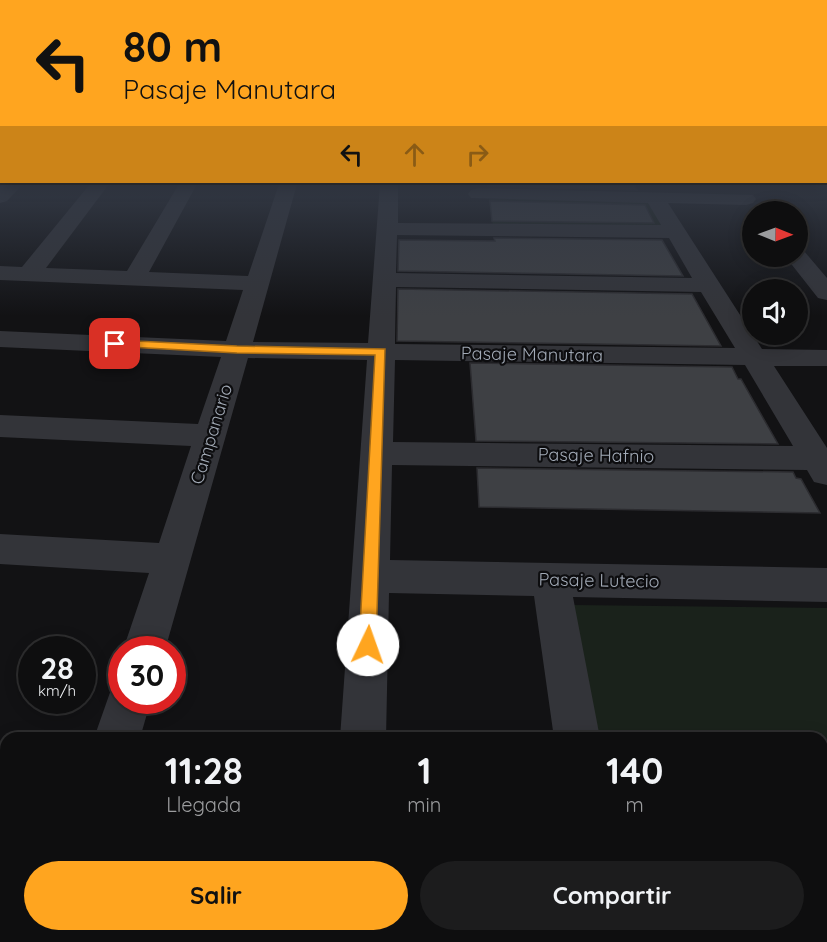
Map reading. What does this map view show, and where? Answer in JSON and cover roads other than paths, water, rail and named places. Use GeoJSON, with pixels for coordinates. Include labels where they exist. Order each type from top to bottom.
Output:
{"type":"FeatureCollection","features":[{"type":"Feature","properties":{"kind":"street"},"geometry":{"type":"LineString","coordinates":[[28,274],[65,228]]}},
{"type":"Feature","properties":{"kind":"street"},"geometry":{"type":"LineString","coordinates":[[134,278],[163,228]]}},
{"type":"Feature","properties":{"kind":"street","name":"Campanario"},"geometry":{"type":"LineString","coordinates":[[148,636],[274,228]]}},
{"type":"Feature","properties":{"kind":"street"},"geometry":{"type":"LineString","coordinates":[[673,228],[821,467]]}},
{"type":"Feature","properties":{"kind":"street"},"geometry":{"type":"LineString","coordinates":[[363,732],[387,229],[676,232]]}},
{"type":"Feature","properties":{"kind":"street"},"geometry":{"type":"LineString","coordinates":[[805,267],[827,293]]}},
{"type":"Feature","properties":{"kind":"street"},"geometry":{"type":"LineString","coordinates":[[0,273],[257,283]]}},
{"type":"Feature","properties":{"kind":"street"},"geometry":{"type":"LineString","coordinates":[[384,280],[708,285]]}},
{"type":"Feature","properties":{"kind":"street","name":"Pasaje Manutara"},"geometry":{"type":"LineString","coordinates":[[0,339],[237,350],[827,358]]}},
{"type":"Feature","properties":{"kind":"street"},"geometry":{"type":"LineString","coordinates":[[0,426],[210,436]]}},
{"type":"Feature","properties":{"kind":"street","name":"Pasaje Hafnio"},"geometry":{"type":"LineString","coordinates":[[376,453],[821,467]]}},
{"type":"Feature","properties":{"kind":"street"},"geometry":{"type":"LineString","coordinates":[[0,549],[172,559]]}},
{"type":"Feature","properties":{"kind":"street","name":"Pasaje Lutecio"},"geometry":{"type":"LineString","coordinates":[[371,576],[827,585]]}},
{"type":"Feature","properties":{"kind":"street"},"geometry":{"type":"LineString","coordinates":[[551,579],[576,732]]}},
{"type":"Feature","properties":{"kind":"street"},"geometry":{"type":"LineString","coordinates":[[119,732],[125,714]]}}]}
